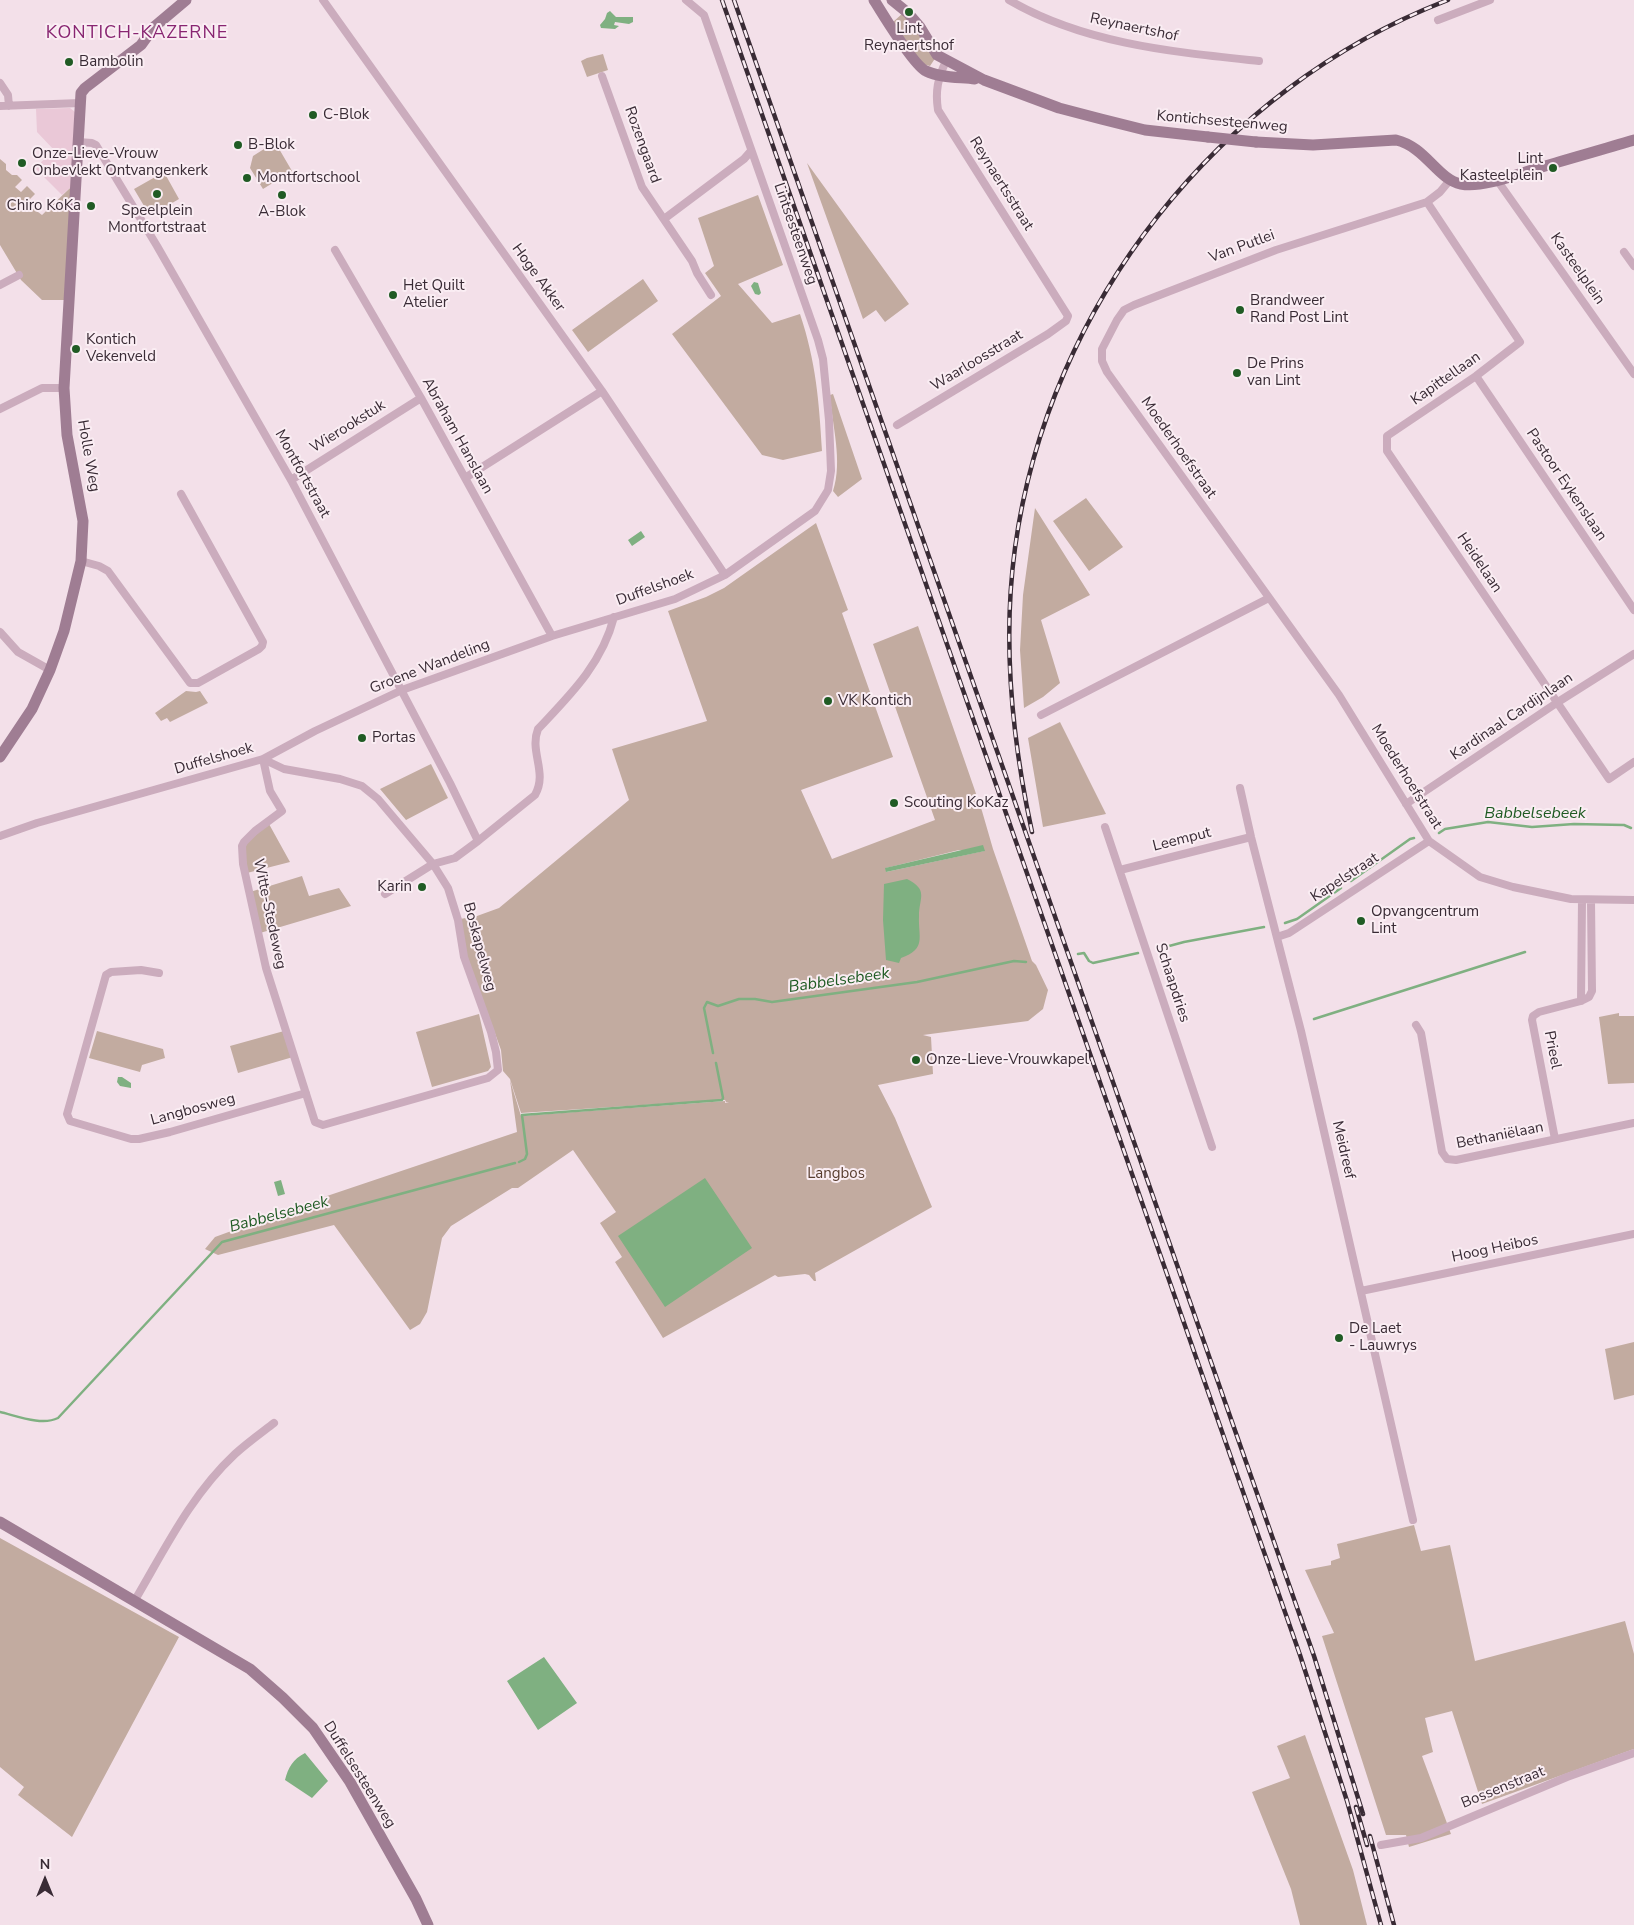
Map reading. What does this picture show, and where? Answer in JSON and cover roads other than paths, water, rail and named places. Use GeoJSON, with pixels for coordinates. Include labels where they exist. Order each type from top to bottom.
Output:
{"type":"FeatureCollection","features":[{"type":"Feature","properties":{"kind":"street"},"geometry":{"type":"LineString","coordinates":[[0,106],[80,104],[84,88],[141,45],[154,27],[186,0]]}},
{"type":"Feature","properties":{"kind":"street","name":"Hoge Akker"},"geometry":{"type":"LineString","coordinates":[[323,0],[602,391],[726,575]]}},
{"type":"Feature","properties":{"kind":"street","name":"Lintsesteenweg"},"geometry":{"type":"LineString","coordinates":[[686,0],[704,15],[818,340],[823,359],[829,420],[831,468]]}},
{"type":"Feature","properties":{"kind":"street","name":"Kontichsesteenweg"},"geometry":{"type":"LineString","coordinates":[[874,0],[918,66],[927,72],[940,75],[984,80]]}},
{"type":"Feature","properties":{"kind":"street"},"geometry":{"type":"LineString","coordinates":[[881,13],[891,0]]}},
{"type":"Feature","properties":{"kind":"street","name":"Kontichsesteenweg"},"geometry":{"type":"LineString","coordinates":[[891,0],[908,13],[920,27],[937,55],[946,61],[984,80],[1059,108],[1145,130],[1256,142],[1313,145],[1396,140],[1408,143],[1450,180]]}},
{"type":"Feature","properties":{"kind":"street","name":"Reynaertshof"},"geometry":{"type":"LineString","coordinates":[[1009,0],[1033,14],[1087,34],[1153,48],[1259,61]]}},
{"type":"Feature","properties":{"kind":"street"},"geometry":{"type":"LineString","coordinates":[[1438,20],[1490,0]]}},
{"type":"Feature","properties":{"kind":"street","name":"Reynaertsstraat"},"geometry":{"type":"LineString","coordinates":[[946,61],[940,75],[936,96],[938,110],[1068,316]]}},
{"type":"Feature","properties":{"kind":"street","name":"Rozengaard"},"geometry":{"type":"LineString","coordinates":[[602,76],[642,187],[692,261],[697,273],[712,295]]}},
{"type":"Feature","properties":{"kind":"street"},"geometry":{"type":"LineString","coordinates":[[0,83],[8,94],[9,106]]}},
{"type":"Feature","properties":{"kind":"street","name":"Holle Weg"},"geometry":{"type":"LineString","coordinates":[[0,757],[32,709],[50,670],[64,630],[80,561],[83,521],[67,435],[64,388],[80,104]]}},
{"type":"Feature","properties":{"kind":"street"},"geometry":{"type":"LineString","coordinates":[[1450,180],[1470,185],[1497,180],[1634,140]]}},
{"type":"Feature","properties":{"kind":"street","name":"Montfortstraat"},"geometry":{"type":"LineString","coordinates":[[78,142],[96,145],[158,246],[291,480],[402,690],[478,842]]}},
{"type":"Feature","properties":{"kind":"street"},"geometry":{"type":"LineString","coordinates":[[664,220],[752,151]]}},
{"type":"Feature","properties":{"kind":"street","name":"Van Putlei"},"geometry":{"type":"LineString","coordinates":[[1102,361],[1102,349],[1116,320],[1124,310],[1145,300],[1276,250],[1426,202],[1440,192],[1450,180]]}},
{"type":"Feature","properties":{"kind":"street","name":"Kasteelplein"},"geometry":{"type":"LineString","coordinates":[[1497,180],[1634,374]]}},
{"type":"Feature","properties":{"kind":"street","name":"Kapittellaan"},"geometry":{"type":"LineString","coordinates":[[1387,436],[1476,376],[1520,342],[1426,202]]}},
{"type":"Feature","properties":{"kind":"street","name":"Abraham Hanslaan"},"geometry":{"type":"LineString","coordinates":[[335,250],[421,398],[552,636]]}},
{"type":"Feature","properties":{"kind":"street"},"geometry":{"type":"LineString","coordinates":[[1624,252],[1634,266]]}},
{"type":"Feature","properties":{"kind":"street"},"geometry":{"type":"LineString","coordinates":[[0,285],[19,275]]}},
{"type":"Feature","properties":{"kind":"street","name":"Waarloosstraat"},"geometry":{"type":"LineString","coordinates":[[897,426],[1048,334],[1066,321],[1068,316]]}},
{"type":"Feature","properties":{"kind":"street","name":"Moederhoefstraat"},"geometry":{"type":"LineString","coordinates":[[1102,361],[1107,372],[1172,464],[1339,695],[1429,840],[1480,877],[1543,894],[1582,900],[1634,900]]}},
{"type":"Feature","properties":{"kind":"street","name":"Pastoor Eykenslaan"},"geometry":{"type":"LineString","coordinates":[[1476,376],[1634,610]]}},
{"type":"Feature","properties":{"kind":"street"},"geometry":{"type":"LineString","coordinates":[[0,409],[42,388],[64,388]]}},
{"type":"Feature","properties":{"kind":"street"},"geometry":{"type":"LineString","coordinates":[[465,478],[602,391]]}},
{"type":"Feature","properties":{"kind":"street","name":"Wierookstuk"},"geometry":{"type":"LineString","coordinates":[[291,480],[421,398]]}},
{"type":"Feature","properties":{"kind":"street","name":"Heidelaan"},"geometry":{"type":"LineString","coordinates":[[1387,436],[1387,451],[1609,779],[1634,762]]}},
{"type":"Feature","properties":{"kind":"street","name":"Duffelshoek"},"geometry":{"type":"LineString","coordinates":[[385,894],[433,864],[455,858],[478,842],[534,795],[540,786],[540,773],[534,738],[538,729],[582,682],[609,638],[614,618],[675,599],[726,575],[814,511],[828,490],[831,468]]}},
{"type":"Feature","properties":{"kind":"street"},"geometry":{"type":"LineString","coordinates":[[80,561],[100,566],[110,573],[190,683],[198,683],[259,649],[263,642],[181,494]]}},
{"type":"Feature","properties":{"kind":"street"},"geometry":{"type":"LineString","coordinates":[[1041,715],[1269,598]]}},
{"type":"Feature","properties":{"kind":"street","name":"Groene Wandeling"},"geometry":{"type":"LineString","coordinates":[[263,759],[402,690],[552,636],[614,618]]}},
{"type":"Feature","properties":{"kind":"street"},"geometry":{"type":"LineString","coordinates":[[0,632],[18,652],[50,670]]}},
{"type":"Feature","properties":{"kind":"street","name":"Kardinaal Cardijnlaan"},"geometry":{"type":"LineString","coordinates":[[1406,804],[1558,702],[1634,654]]}},
{"type":"Feature","properties":{"kind":"street","name":"Duffelshoek"},"geometry":{"type":"LineString","coordinates":[[0,836],[37,823],[263,759],[284,769],[340,779],[362,786],[378,799],[433,864]]}},
{"type":"Feature","properties":{"kind":"street","name":"Witte-Stedeweg"},"geometry":{"type":"LineString","coordinates":[[263,759],[270,791],[282,811],[254,831],[244,842],[242,846],[243,864],[266,968],[306,1092]]}},
{"type":"Feature","properties":{"kind":"street","name":"Meidreef"},"geometry":{"type":"LineString","coordinates":[[1240,788],[1301,1031],[1413,1520]]}},
{"type":"Feature","properties":{"kind":"street","name":"Schaapdries"},"geometry":{"type":"LineString","coordinates":[[1105,827],[1212,1147]]}},
{"type":"Feature","properties":{"kind":"street","name":"Leemput"},"geometry":{"type":"LineString","coordinates":[[1120,870],[1251,837]]}},
{"type":"Feature","properties":{"kind":"street","name":"Kapelstraat"},"geometry":{"type":"LineString","coordinates":[[1277,937],[1289,933],[1429,840]]}},
{"type":"Feature","properties":{"kind":"street","name":"Boskapelweg"},"geometry":{"type":"LineString","coordinates":[[306,1092],[315,1122],[323,1125],[488,1078],[498,1070],[493,1039],[464,956],[458,920],[448,888],[433,864]]}},
{"type":"Feature","properties":{"kind":"street"},"geometry":{"type":"LineString","coordinates":[[1582,900],[1582,1001],[1589,997],[1592,991],[1591,901]]}},
{"type":"Feature","properties":{"kind":"street","name":"Langbosweg"},"geometry":{"type":"LineString","coordinates":[[159,973],[142,970],[106,974],[67,1114],[70,1121],[135,1140],[170,1132],[306,1092]]}},
{"type":"Feature","properties":{"kind":"street","name":"Prieel"},"geometry":{"type":"LineString","coordinates":[[1556,1139],[1532,1020],[1533,1016],[1539,1012],[1582,1001]]}},
{"type":"Feature","properties":{"kind":"street","name":"Bethaniëlaan"},"geometry":{"type":"LineString","coordinates":[[1416,1025],[1421,1033],[1442,1152],[1447,1159],[1456,1160],[1634,1123]]}},
{"type":"Feature","properties":{"kind":"street","name":"Hoog Heibos"},"geometry":{"type":"LineString","coordinates":[[1361,1291],[1634,1234]]}},
{"type":"Feature","properties":{"kind":"street"},"geometry":{"type":"LineString","coordinates":[[136,1600],[184,1515],[207,1484],[235,1454],[274,1423]]}},
{"type":"Feature","properties":{"kind":"street","name":"Duffelsesteenweg"},"geometry":{"type":"LineString","coordinates":[[0,1522],[136,1600],[250,1669],[283,1698],[313,1728],[350,1782],[428,1925]]}},
{"type":"Feature","properties":{"kind":"street","name":"Bossenstraat"},"geometry":{"type":"LineString","coordinates":[[1381,1845],[1420,1838],[1567,1777],[1634,1753]]}},
{"type":"Feature","properties":{"kind":"waterway","name":"Babbelsebeek"},"geometry":{"type":"LineString","coordinates":[[1439,833],[1445,829],[1488,822],[1532,827],[1574,824],[1624,825],[1631,828]]}},
{"type":"Feature","properties":{"kind":"waterway","name":"Babbelsebeek"},"geometry":{"type":"LineString","coordinates":[[1351,881],[1414,838]]}},
{"type":"Feature","properties":{"kind":"waterway","name":"Babbelsebeek"},"geometry":{"type":"LineString","coordinates":[[1285,923],[1297,919],[1341,888]]}},
{"type":"Feature","properties":{"kind":"waterway","name":"Babbelsebeek"},"geometry":{"type":"LineString","coordinates":[[1158,949],[1184,942],[1264,927]]}},
{"type":"Feature","properties":{"kind":"waterway"},"geometry":{"type":"LineString","coordinates":[[1314,1019],[1525,952]]}},
{"type":"Feature","properties":{"kind":"waterway","name":"Babbelsebeek"},"geometry":{"type":"LineString","coordinates":[[1078,954],[1084,953],[1089,961],[1093,963],[1138,953]]}},
{"type":"Feature","properties":{"kind":"waterway","name":"Babbelsebeek"},"geometry":{"type":"LineString","coordinates":[[713,1053],[704,1008],[707,1002],[718,1006],[739,999],[772,1002],[917,982],[1014,961],[1026,962]]}},
{"type":"Feature","properties":{"kind":"waterway","name":"Babbelsebeek"},"geometry":{"type":"LineString","coordinates":[[519,1162],[525,1159],[527,1154],[522,1115],[722,1100],[716,1063]]}},
{"type":"Feature","properties":{"kind":"waterway","name":"Babbelsebeek"},"geometry":{"type":"LineString","coordinates":[[0,1412],[37,1421],[58,1418],[222,1242],[515,1163]]}},
{"type":"Feature","properties":{"kind":"railway"},"geometry":{"type":"LineString","coordinates":[[722,0],[1300,1655],[1347,1801],[1381,1925]]}},
{"type":"Feature","properties":{"kind":"railway"},"geometry":{"type":"LineString","coordinates":[[734,0],[1314,1656],[1363,1814]]}},
{"type":"Feature","properties":{"kind":"railway"},"geometry":{"type":"LineString","coordinates":[[1032,832],[1019,762],[1011,691],[1009,655],[1011,584],[1015,548],[1034,458],[1064,372],[1106,291],[1158,216],[1219,148],[1288,89],[1365,39],[1448,0]]}},
{"type":"Feature","properties":{"kind":"railway"},"geometry":{"type":"LineString","coordinates":[[1356,1807],[1367,1845]]}},
{"type":"Feature","properties":{"kind":"railway"},"geometry":{"type":"LineString","coordinates":[[1370,1836],[1394,1925]]}},
{"type":"Feature","properties":{"kind":"place","name":"Lint Reynaertshof"},"geometry":{"type":"Point","coordinates":[909,12]}},
{"type":"Feature","properties":{"kind":"place","name":"Bambolin"},"geometry":{"type":"Point","coordinates":[69,62]}},
{"type":"Feature","properties":{"kind":"place","name":"C-Blok"},"geometry":{"type":"Point","coordinates":[313,115]}},
{"type":"Feature","properties":{"kind":"place","name":"B-Blok"},"geometry":{"type":"Point","coordinates":[238,145]}},
{"type":"Feature","properties":{"kind":"place","name":"Onze-Lieve-Vrouw Onbevlekt Ontvangenkerk"},"geometry":{"type":"Point","coordinates":[22,163]}},
{"type":"Feature","properties":{"kind":"place","name":"Lint Kasteelplein"},"geometry":{"type":"Point","coordinates":[1553,168]}},
{"type":"Feature","properties":{"kind":"place","name":"Montfortschool"},"geometry":{"type":"Point","coordinates":[247,178]}},
{"type":"Feature","properties":{"kind":"place","name":"Speelplein Montfortstraat"},"geometry":{"type":"Point","coordinates":[157,194]}},
{"type":"Feature","properties":{"kind":"place","name":"A-Blok"},"geometry":{"type":"Point","coordinates":[282,195]}},
{"type":"Feature","properties":{"kind":"place","name":"Chiro KoKa"},"geometry":{"type":"Point","coordinates":[91,206]}},
{"type":"Feature","properties":{"kind":"place","name":"Het Quilt Atelier"},"geometry":{"type":"Point","coordinates":[393,295]}},
{"type":"Feature","properties":{"kind":"place","name":"Brandweer Rand Post Lint"},"geometry":{"type":"Point","coordinates":[1240,310]}},
{"type":"Feature","properties":{"kind":"place","name":"Kontich Vekenveld"},"geometry":{"type":"Point","coordinates":[76,349]}},
{"type":"Feature","properties":{"kind":"place","name":"De Prins van Lint"},"geometry":{"type":"Point","coordinates":[1237,373]}},
{"type":"Feature","properties":{"kind":"place","name":"VK Kontich"},"geometry":{"type":"Point","coordinates":[828,701]}},
{"type":"Feature","properties":{"kind":"place","name":"Portas"},"geometry":{"type":"Point","coordinates":[362,738]}},
{"type":"Feature","properties":{"kind":"place","name":"Scouting KoKaz"},"geometry":{"type":"Point","coordinates":[894,803]}},
{"type":"Feature","properties":{"kind":"place","name":"Karin"},"geometry":{"type":"Point","coordinates":[422,887]}},
{"type":"Feature","properties":{"kind":"place","name":"Opvangcentrum Lint"},"geometry":{"type":"Point","coordinates":[1361,921]}},
{"type":"Feature","properties":{"kind":"place","name":"Onze-Lieve-Vrouwkapel"},"geometry":{"type":"Point","coordinates":[916,1060]}},
{"type":"Feature","properties":{"kind":"place","name":"De Laet - Lauwrys"},"geometry":{"type":"Point","coordinates":[1339,1338]}},
{"type":"Feature","properties":{"kind":"district","name":"KONTICH-KAZERNE"},"geometry":{"type":"Point","coordinates":[137,34]}},
{"type":"Feature","properties":{"kind":"park label","name":"Langbos"},"geometry":{"type":"Point","coordinates":[836,1174]}}]}
